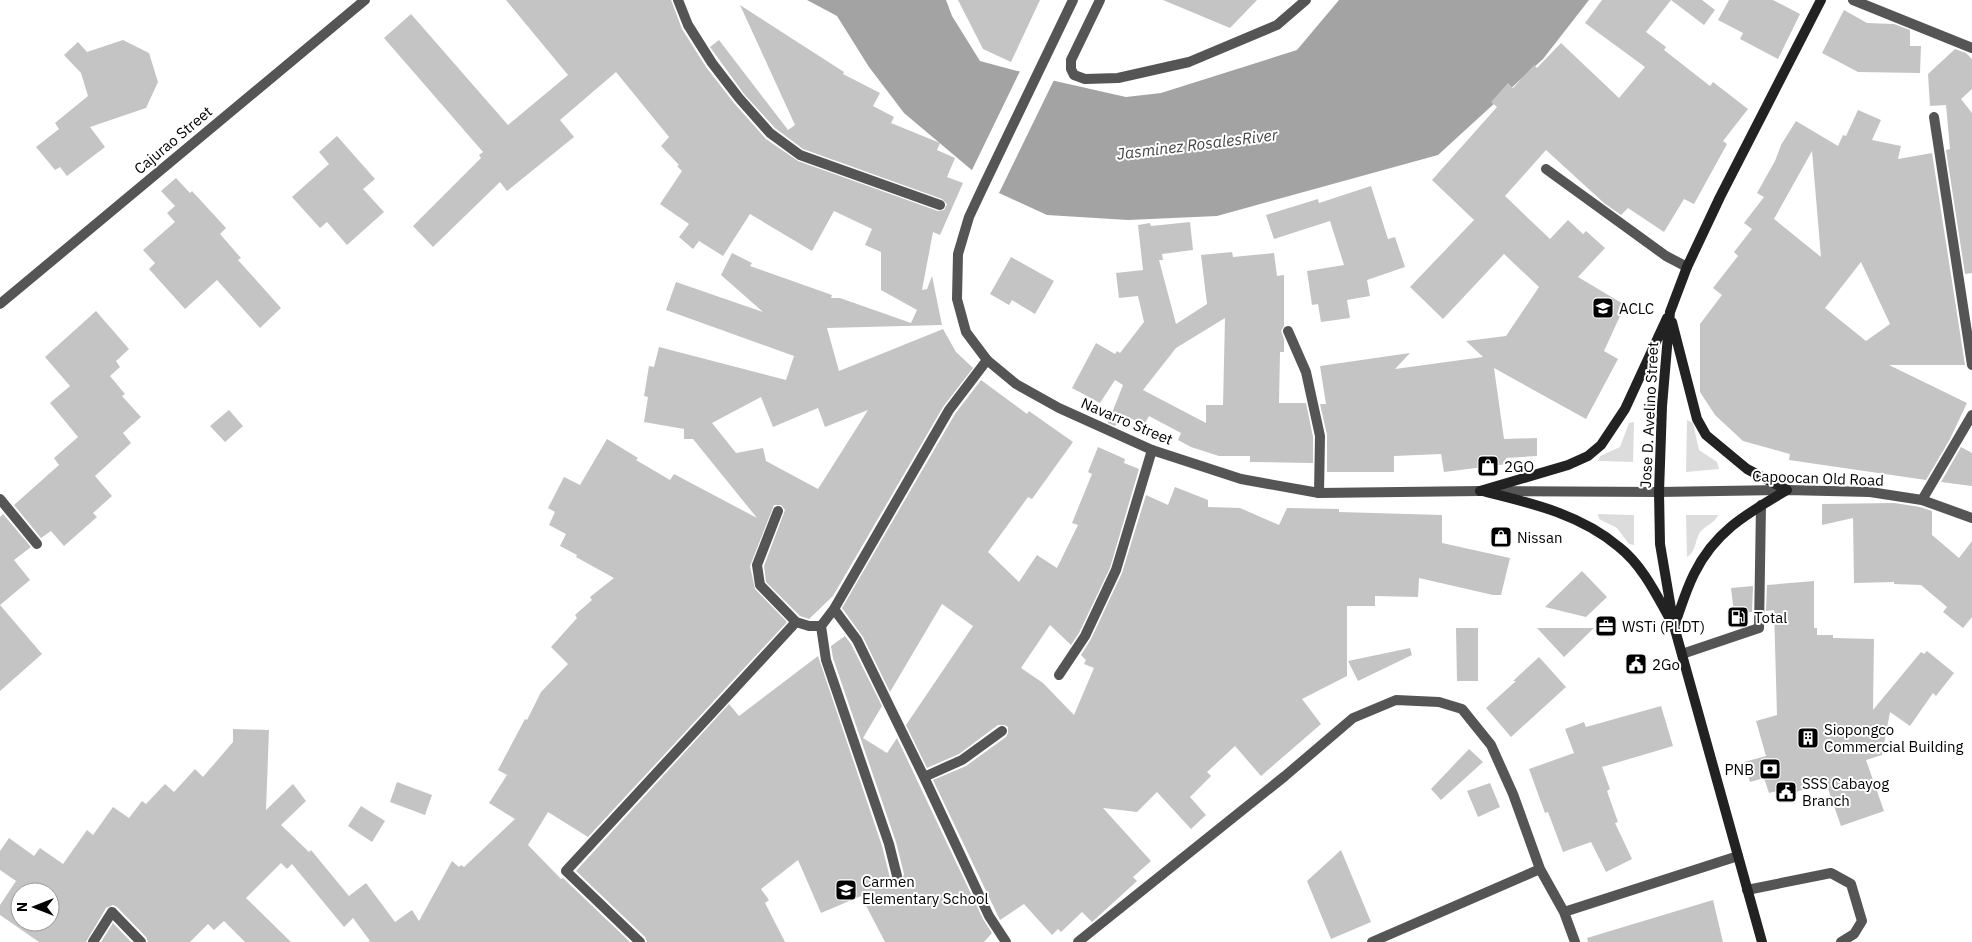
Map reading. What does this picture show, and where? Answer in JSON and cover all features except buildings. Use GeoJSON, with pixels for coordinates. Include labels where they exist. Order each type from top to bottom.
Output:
{"type":"FeatureCollection","features":[{"type":"Feature","properties":{"kind":"main road","name":"Jose D. Avelino Street"},"geometry":{"type":"LineString","coordinates":[[1762,942],[1674,626],[1660,544],[1659,492],[1662,406],[1670,312],[1687,267],[1720,197],[1821,0]]}},
{"type":"Feature","properties":{"kind":"main road"},"geometry":{"type":"LineString","coordinates":[[1670,312],[1697,419],[1706,435],[1747,469],[1787,490]]}},
{"type":"Feature","properties":{"kind":"main road"},"geometry":{"type":"LineString","coordinates":[[1480,491],[1568,465],[1588,456],[1601,445],[1625,409],[1670,312]]}},
{"type":"Feature","properties":{"kind":"main road"},"geometry":{"type":"LineString","coordinates":[[1674,626],[1694,574],[1706,553],[1722,533],[1746,514],[1787,490]]}},
{"type":"Feature","properties":{"kind":"main road"},"geometry":{"type":"LineString","coordinates":[[1480,491],[1533,503],[1575,518],[1620,548],[1648,580],[1674,626]]}},
{"type":"Feature","properties":{"kind":"street","name":"Cajurao Street"},"geometry":{"type":"LineString","coordinates":[[0,304],[365,0]]}},
{"type":"Feature","properties":{"kind":"street"},"geometry":{"type":"LineString","coordinates":[[678,0],[688,25],[712,62],[739,98],[770,133],[800,155],[940,205]]}},
{"type":"Feature","properties":{"kind":"street","name":"Navarro Street"},"geometry":{"type":"LineString","coordinates":[[1073,0],[984,185],[970,217],[958,254],[956,299],[966,332],[987,360],[1016,384],[1050,404],[1152,450],[1241,479],[1319,493],[1480,491],[1659,492]]}},
{"type":"Feature","properties":{"kind":"street"},"geometry":{"type":"LineString","coordinates":[[1100,0],[1070,60],[1070,69],[1074,75],[1085,79],[1118,78],[1189,62],[1278,25],[1306,0]]}},
{"type":"Feature","properties":{"kind":"street"},"geometry":{"type":"LineString","coordinates":[[1853,0],[1972,48]]}},
{"type":"Feature","properties":{"kind":"street"},"geometry":{"type":"LineString","coordinates":[[1934,117],[1972,365]]}},
{"type":"Feature","properties":{"kind":"street"},"geometry":{"type":"LineString","coordinates":[[1546,169],[1666,256],[1687,267]]}},
{"type":"Feature","properties":{"kind":"street"},"geometry":{"type":"LineString","coordinates":[[1288,331],[1306,372],[1320,436],[1319,493]]}},
{"type":"Feature","properties":{"kind":"street"},"geometry":{"type":"LineString","coordinates":[[897,876],[889,844],[826,660],[821,626],[834,609],[949,410],[987,360]]}},
{"type":"Feature","properties":{"kind":"street"},"geometry":{"type":"LineString","coordinates":[[1922,500],[1972,415]]}},
{"type":"Feature","properties":{"kind":"street"},"geometry":{"type":"LineString","coordinates":[[1059,675],[1086,636],[1116,570],[1152,450]]}},
{"type":"Feature","properties":{"kind":"street","name":"Capoocan Old Road"},"geometry":{"type":"LineString","coordinates":[[1659,492],[1787,490],[1870,492],[1922,500],[1972,518]]}},
{"type":"Feature","properties":{"kind":"street"},"geometry":{"type":"LineString","coordinates":[[0,500],[37,544]]}},
{"type":"Feature","properties":{"kind":"street"},"geometry":{"type":"LineString","coordinates":[[1682,654],[1759,628],[1761,505]]}},
{"type":"Feature","properties":{"kind":"street"},"geometry":{"type":"LineString","coordinates":[[778,511],[757,566],[760,585],[796,622],[809,626],[821,626]]}},
{"type":"Feature","properties":{"kind":"street"},"geometry":{"type":"LineString","coordinates":[[834,609],[858,640],[989,916],[1006,942]]}},
{"type":"Feature","properties":{"kind":"street"},"geometry":{"type":"LineString","coordinates":[[640,942],[566,871],[796,622]]}},
{"type":"Feature","properties":{"kind":"street"},"geometry":{"type":"LineString","coordinates":[[1078,942],[1285,776],[1353,718],[1396,700],[1439,702],[1462,709],[1491,745],[1513,794],[1540,870],[1564,912],[1574,942]]}},
{"type":"Feature","properties":{"kind":"street"},"geometry":{"type":"LineString","coordinates":[[924,777],[962,760],[1002,731]]}},
{"type":"Feature","properties":{"kind":"street"},"geometry":{"type":"LineString","coordinates":[[1564,912],[1738,856]]}},
{"type":"Feature","properties":{"kind":"street"},"geometry":{"type":"LineString","coordinates":[[1372,942],[1540,870]]}},
{"type":"Feature","properties":{"kind":"street"},"geometry":{"type":"LineString","coordinates":[[1747,890],[1831,873],[1851,884],[1862,921],[1854,934],[1841,942]]}},
{"type":"Feature","properties":{"kind":"street"},"geometry":{"type":"LineString","coordinates":[[93,942],[112,912],[141,942]]}},
{"type":"Feature","properties":{"kind":"shaded area"},"geometry":{"type":"Polygon","coordinates":[[[1687,420],[1693,423],[1699,450],[1717,462],[1719,469],[1686,472],[1687,420]]]}},
{"type":"Feature","properties":{"kind":"shaded area"},"geometry":{"type":"Polygon","coordinates":[[[1634,422],[1633,462],[1598,461],[1600,456],[1620,447],[1629,423],[1634,422]]]}},
{"type":"Feature","properties":{"kind":"shaded area"},"geometry":{"type":"Polygon","coordinates":[[[1598,514],[1634,515],[1634,545],[1629,544],[1617,528],[1599,519],[1598,514]]]}},
{"type":"Feature","properties":{"kind":"shaded area"},"geometry":{"type":"Polygon","coordinates":[[[1686,515],[1718,515],[1715,520],[1700,532],[1694,549],[1687,557],[1686,515]]]}},
{"type":"Feature","properties":{"kind":"water","name":"Jasminez RosalesRiver"},"geometry":{"type":"Polygon","coordinates":[[[807,0],[946,0],[952,16],[980,61],[1126,97],[1161,93],[1297,50],[1339,0],[1589,0],[1543,59],[1438,155],[1217,216],[1128,220],[1047,215],[999,193],[904,113],[869,67],[837,16],[807,0]]]}},
{"type":"Feature","properties":{"kind":"pier"},"geometry":{"type":"Polygon","coordinates":[[[1021,69],[1054,80],[999,193],[971,172],[1021,69]]]}},
{"type":"Feature","properties":{"kind":"place","name":"ACLC"},"geometry":{"type":"Point","coordinates":[1603,308]}},
{"type":"Feature","properties":{"kind":"place","name":"2GO"},"geometry":{"type":"Point","coordinates":[1488,466]}},
{"type":"Feature","properties":{"kind":"place","name":"Nissan"},"geometry":{"type":"Point","coordinates":[1501,537]}},
{"type":"Feature","properties":{"kind":"place","name":"Total"},"geometry":{"type":"Point","coordinates":[1738,617]}},
{"type":"Feature","properties":{"kind":"place","name":"WSTi (PLDT)"},"geometry":{"type":"Point","coordinates":[1606,626]}},
{"type":"Feature","properties":{"kind":"place","name":"2Go"},"geometry":{"type":"Point","coordinates":[1636,664]}},
{"type":"Feature","properties":{"kind":"place","name":"Siopongco Commercial Building"},"geometry":{"type":"Point","coordinates":[1808,738]}},
{"type":"Feature","properties":{"kind":"place","name":"PNB"},"geometry":{"type":"Point","coordinates":[1770,769]}},
{"type":"Feature","properties":{"kind":"place","name":"SSS Cabayog Branch"},"geometry":{"type":"Point","coordinates":[1786,792]}},
{"type":"Feature","properties":{"kind":"place","name":"Carmen Elementary School"},"geometry":{"type":"Point","coordinates":[846,890]}}]}
